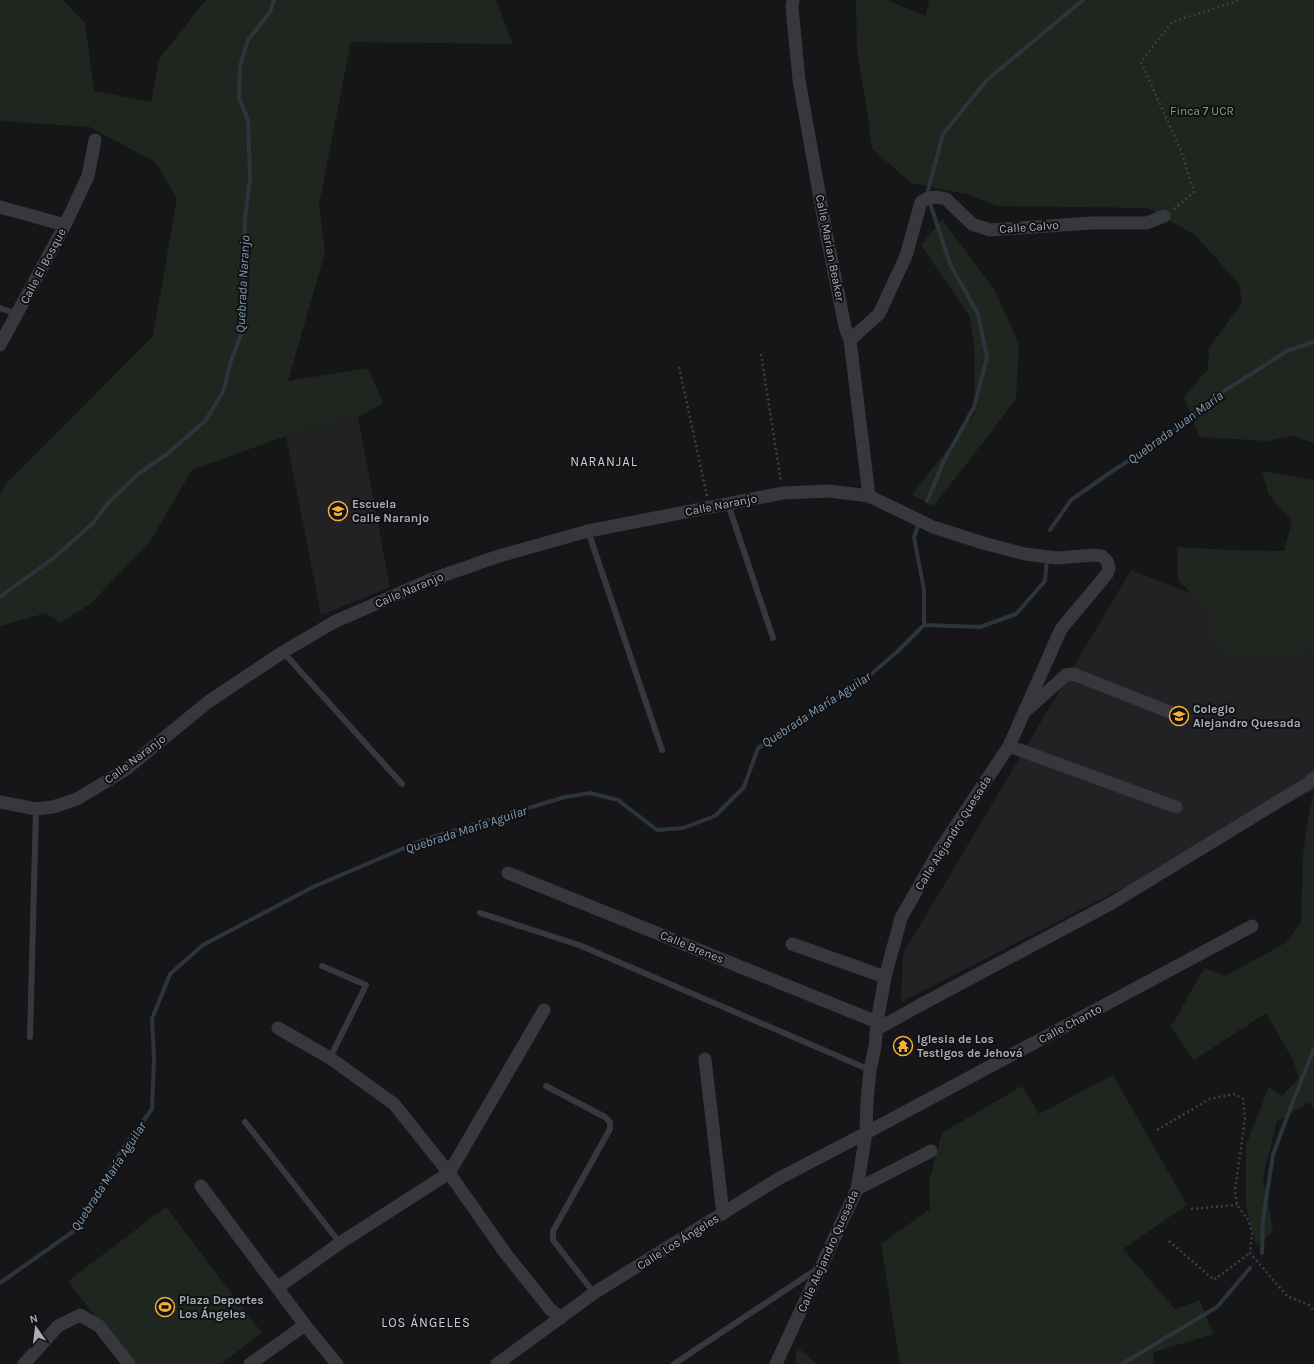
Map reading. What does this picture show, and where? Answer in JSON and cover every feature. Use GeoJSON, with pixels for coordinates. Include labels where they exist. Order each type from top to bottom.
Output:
{"type":"FeatureCollection","features":[{"type":"Feature","properties":{"kind":"street","name":"Calle Marian Beaker"},"geometry":{"type":"LineString","coordinates":[[793,0],[792,7],[799,80],[826,232],[845,327],[850,340],[869,496]]}},
{"type":"Feature","properties":{"kind":"street"},"geometry":{"type":"LineString","coordinates":[[66,225],[88,176],[95,140]]}},
{"type":"Feature","properties":{"kind":"street","name":"Calle Calvo"},"geometry":{"type":"LineString","coordinates":[[850,340],[879,314],[906,256],[921,202],[928,198],[937,197],[946,199],[972,224],[990,230],[1092,223],[1147,223],[1164,216]]}},
{"type":"Feature","properties":{"kind":"street","name":"Calle El Bosque"},"geometry":{"type":"LineString","coordinates":[[0,207],[66,225],[0,345]]}},
{"type":"Feature","properties":{"kind":"street","name":"Calle Naranjo"},"geometry":{"type":"LineString","coordinates":[[0,802],[36,809],[53,807],[77,799],[126,770],[208,702],[283,652],[334,622],[430,580],[499,556],[588,531],[709,507],[783,493],[829,491],[869,496]]}},
{"type":"Feature","properties":{"kind":"street","name":"Calle Alejandro Quesada"},"geometry":{"type":"LineString","coordinates":[[776,1364],[857,1189],[866,1134],[870,1070],[875,1047],[885,976],[901,918],[939,851],[1009,746],[1061,629],[1107,574],[1109,568],[1107,561],[1102,556],[1057,558],[1025,554],[983,543],[933,527],[869,496]]}},
{"type":"Feature","properties":{"kind":"street"},"geometry":{"type":"LineString","coordinates":[[1023,713],[1066,675],[1073,674],[1170,712]]}},
{"type":"Feature","properties":{"kind":"street"},"geometry":{"type":"LineString","coordinates":[[1009,746],[1176,806]]}},
{"type":"Feature","properties":{"kind":"street"},"geometry":{"type":"LineString","coordinates":[[877,1026],[924,1003],[1112,902],[1307,784],[1314,778]]}},
{"type":"Feature","properties":{"kind":"street","name":"Calle Brenes"},"geometry":{"type":"LineString","coordinates":[[508,873],[877,1026]]}},
{"type":"Feature","properties":{"kind":"street","name":"Calle Chanto"},"geometry":{"type":"LineString","coordinates":[[866,1134],[1252,926]]}},
{"type":"Feature","properties":{"kind":"street"},"geometry":{"type":"LineString","coordinates":[[792,944],[885,976]]}},
{"type":"Feature","properties":{"kind":"street"},"geometry":{"type":"LineString","coordinates":[[277,1288],[340,1243],[449,1173],[544,1010]]}},
{"type":"Feature","properties":{"kind":"street"},"geometry":{"type":"LineString","coordinates":[[278,1028],[330,1058],[394,1104],[449,1173],[506,1254],[550,1309],[561,1318]]}},
{"type":"Feature","properties":{"kind":"street"},"geometry":{"type":"LineString","coordinates":[[705,1059],[723,1214]]}},
{"type":"Feature","properties":{"kind":"street","name":"Calle Los Ángeles"},"geometry":{"type":"LineString","coordinates":[[497,1364],[594,1294],[778,1179],[866,1134]]}},
{"type":"Feature","properties":{"kind":"street"},"geometry":{"type":"LineString","coordinates":[[857,1189],[931,1151]]}},
{"type":"Feature","properties":{"kind":"street"},"geometry":{"type":"LineString","coordinates":[[201,1186],[305,1325],[337,1364]]}},
{"type":"Feature","properties":{"kind":"street"},"geometry":{"type":"LineString","coordinates":[[24,1364],[58,1326],[80,1315],[99,1326],[129,1364]]}},
{"type":"Feature","properties":{"kind":"street"},"geometry":{"type":"LineString","coordinates":[[250,1364],[305,1325]]}},
{"type":"Feature","properties":{"kind":"lane"},"geometry":{"type":"LineString","coordinates":[[0,308],[17,314]]}},
{"type":"Feature","properties":{"kind":"lane"},"geometry":{"type":"LineString","coordinates":[[728,504],[773,638]]}},
{"type":"Feature","properties":{"kind":"lane"},"geometry":{"type":"LineString","coordinates":[[588,531],[662,750]]}},
{"type":"Feature","properties":{"kind":"lane"},"geometry":{"type":"LineString","coordinates":[[283,652],[402,784]]}},
{"type":"Feature","properties":{"kind":"lane"},"geometry":{"type":"LineString","coordinates":[[30,1037],[36,809]]}},
{"type":"Feature","properties":{"kind":"lane"},"geometry":{"type":"LineString","coordinates":[[480,913],[579,945],[870,1070]]}},
{"type":"Feature","properties":{"kind":"lane"},"geometry":{"type":"LineString","coordinates":[[322,966],[366,985],[330,1058]]}},
{"type":"Feature","properties":{"kind":"lane"},"geometry":{"type":"LineString","coordinates":[[546,1086],[605,1117],[610,1122],[610,1129],[553,1231],[553,1240],[594,1294]]}},
{"type":"Feature","properties":{"kind":"lane"},"geometry":{"type":"LineString","coordinates":[[245,1122],[340,1243]]}},
{"type":"Feature","properties":{"kind":"lane"},"geometry":{"type":"LineString","coordinates":[[674,1364],[822,1265]]}},
{"type":"Feature","properties":{"kind":"path"},"geometry":{"type":"LineString","coordinates":[[1164,216],[1194,192],[1181,151],[1141,62],[1172,22],[1240,0]]}},
{"type":"Feature","properties":{"kind":"path"},"geometry":{"type":"LineString","coordinates":[[761,354],[783,493]]}},
{"type":"Feature","properties":{"kind":"path"},"geometry":{"type":"LineString","coordinates":[[679,367],[709,507]]}},
{"type":"Feature","properties":{"kind":"path"},"geometry":{"type":"LineString","coordinates":[[1157,1130],[1210,1099],[1234,1094],[1243,1099],[1245,1119],[1235,1190],[1237,1204],[1249,1221],[1252,1233],[1250,1253],[1287,1296],[1309,1305],[1314,1311]]}},
{"type":"Feature","properties":{"kind":"path"},"geometry":{"type":"LineString","coordinates":[[1191,1209],[1237,1204]]}},
{"type":"Feature","properties":{"kind":"path"},"geometry":{"type":"LineString","coordinates":[[1169,1241],[1214,1280],[1250,1253]]}},
{"type":"Feature","properties":{"kind":"shaded area","name":"Escuela Calle Naranjo"},"geometry":{"type":"Polygon","coordinates":[[[358,417],[390,587],[321,615],[286,436],[358,417]]]}},
{"type":"Feature","properties":{"kind":"shaded area","name":"Colegio Alejandro Quesada"},"geometry":{"type":"Polygon","coordinates":[[[1131,570],[1314,641],[1314,790],[901,1002],[903,954],[1131,570]]]}},
{"type":"Feature","properties":{"kind":"green space"},"geometry":{"type":"Polygon","coordinates":[[[0,0],[63,0],[85,23],[94,91],[151,102],[159,59],[206,0],[496,0],[513,44],[351,42],[319,204],[325,252],[288,381],[368,368],[383,403],[358,417],[286,436],[192,470],[149,543],[90,604],[60,623],[46,613],[0,626],[0,494],[5,485],[153,336],[177,198],[155,162],[90,127],[0,121],[0,0]]]}},
{"type":"Feature","properties":{"kind":"green space","name":"Finca 7 UCR"},"geometry":{"type":"Polygon","coordinates":[[[856,0],[887,0],[926,16],[929,0],[1314,0],[1314,443],[1293,436],[1267,441],[1199,437],[1184,397],[1208,369],[1209,348],[1242,303],[1239,284],[1196,236],[1148,208],[997,206],[967,194],[911,183],[872,149],[857,53],[856,0]]]}},
{"type":"Feature","properties":{"kind":"green space"},"geometry":{"type":"Polygon","coordinates":[[[942,219],[994,289],[1019,344],[1016,399],[934,506],[912,495],[975,413],[974,344],[970,317],[921,245],[942,219]]]}},
{"type":"Feature","properties":{"kind":"green space"},"geometry":{"type":"Polygon","coordinates":[[[1262,471],[1314,480],[1314,655],[1311,651],[1238,659],[1209,642],[1211,611],[1178,581],[1177,547],[1284,551],[1292,521],[1269,495],[1262,471]]]}},
{"type":"Feature","properties":{"kind":"green space"},"geometry":{"type":"Polygon","coordinates":[[[1314,791],[1314,1110],[1310,1102],[1277,1121],[1263,1177],[1273,1231],[1256,1246],[1246,1206],[1246,1145],[1269,1087],[1282,1096],[1299,1078],[1293,1060],[1266,1013],[1194,1060],[1171,1027],[1204,968],[1225,976],[1285,943],[1301,922],[1303,855],[1314,791]]]}},
{"type":"Feature","properties":{"kind":"green space"},"geometry":{"type":"Polygon","coordinates":[[[1113,1075],[1187,1205],[1123,1249],[1175,1309],[1200,1300],[1213,1334],[1154,1352],[1153,1364],[900,1364],[881,1244],[930,1209],[929,1182],[942,1133],[1022,1086],[1039,1114],[1113,1075]]]}},
{"type":"Feature","properties":{"kind":"green space","name":"Plaza Deportes Los Ángeles"},"geometry":{"type":"Polygon","coordinates":[[[166,1207],[262,1333],[221,1364],[132,1364],[68,1281],[166,1207]]]}},
{"type":"Feature","properties":{"kind":"green space"},"geometry":{"type":"Polygon","coordinates":[[[797,1347],[817,1364],[795,1364],[797,1347]]]}},
{"type":"Feature","properties":{"kind":"waterway","name":"Quebrada Naranjo"},"geometry":{"type":"LineString","coordinates":[[0,597],[55,557],[93,523],[109,502],[138,474],[167,454],[206,420],[223,392],[231,361],[241,334],[245,218],[250,179],[248,120],[239,98],[240,66],[248,40],[270,12],[274,0]]}},
{"type":"Feature","properties":{"kind":"waterway","name":"Quebrada María Aguilar"},"geometry":{"type":"LineString","coordinates":[[927,501],[944,461],[974,407],[987,357],[978,314],[950,264],[927,194],[943,134],[987,80],[1083,0]]}},
{"type":"Feature","properties":{"kind":"waterway","name":"Quebrada Juan María"},"geometry":{"type":"LineString","coordinates":[[1050,530],[1071,500],[1170,434],[1221,393],[1287,351],[1314,342]]}},
{"type":"Feature","properties":{"kind":"waterway","name":"Quebrada María Aguilar"},"geometry":{"type":"LineString","coordinates":[[0,1283],[74,1231],[121,1151],[152,1109],[154,1058],[152,1019],[170,974],[203,945],[313,887],[423,840],[565,797],[590,793],[618,800],[657,830],[683,828],[715,816],[744,787],[758,748],[863,681],[898,651],[924,625],[924,590],[914,537],[918,526]]}},
{"type":"Feature","properties":{"kind":"waterway","name":"Quebrada Juan María"},"geometry":{"type":"LineString","coordinates":[[924,625],[980,627],[1016,614],[1045,581],[1047,559]]}},
{"type":"Feature","properties":{"kind":"waterway"},"geometry":{"type":"LineString","coordinates":[[1262,1253],[1263,1219],[1273,1155],[1314,1049]]}},
{"type":"Feature","properties":{"kind":"waterway"},"geometry":{"type":"LineString","coordinates":[[1122,1364],[1217,1307],[1250,1268]]}},
{"type":"Feature","properties":{"kind":"place","name":"Escuela Calle Naranjo"},"geometry":{"type":"Point","coordinates":[338,511]}},
{"type":"Feature","properties":{"kind":"place","name":"Colegio Alejandro Quesada"},"geometry":{"type":"Point","coordinates":[1179,716]}},
{"type":"Feature","properties":{"kind":"place","name":"Iglesia de Los Testigos de Jehová"},"geometry":{"type":"Point","coordinates":[903,1046]}},
{"type":"Feature","properties":{"kind":"place","name":"Plaza Deportes Los Ángeles"},"geometry":{"type":"Point","coordinates":[165,1307]}},
{"type":"Feature","properties":{"kind":"district","name":"NARANJAL"},"geometry":{"type":"Point","coordinates":[604,461]}},
{"type":"Feature","properties":{"kind":"district","name":"LOS ÁNGELES"},"geometry":{"type":"Point","coordinates":[426,1322]}}]}
